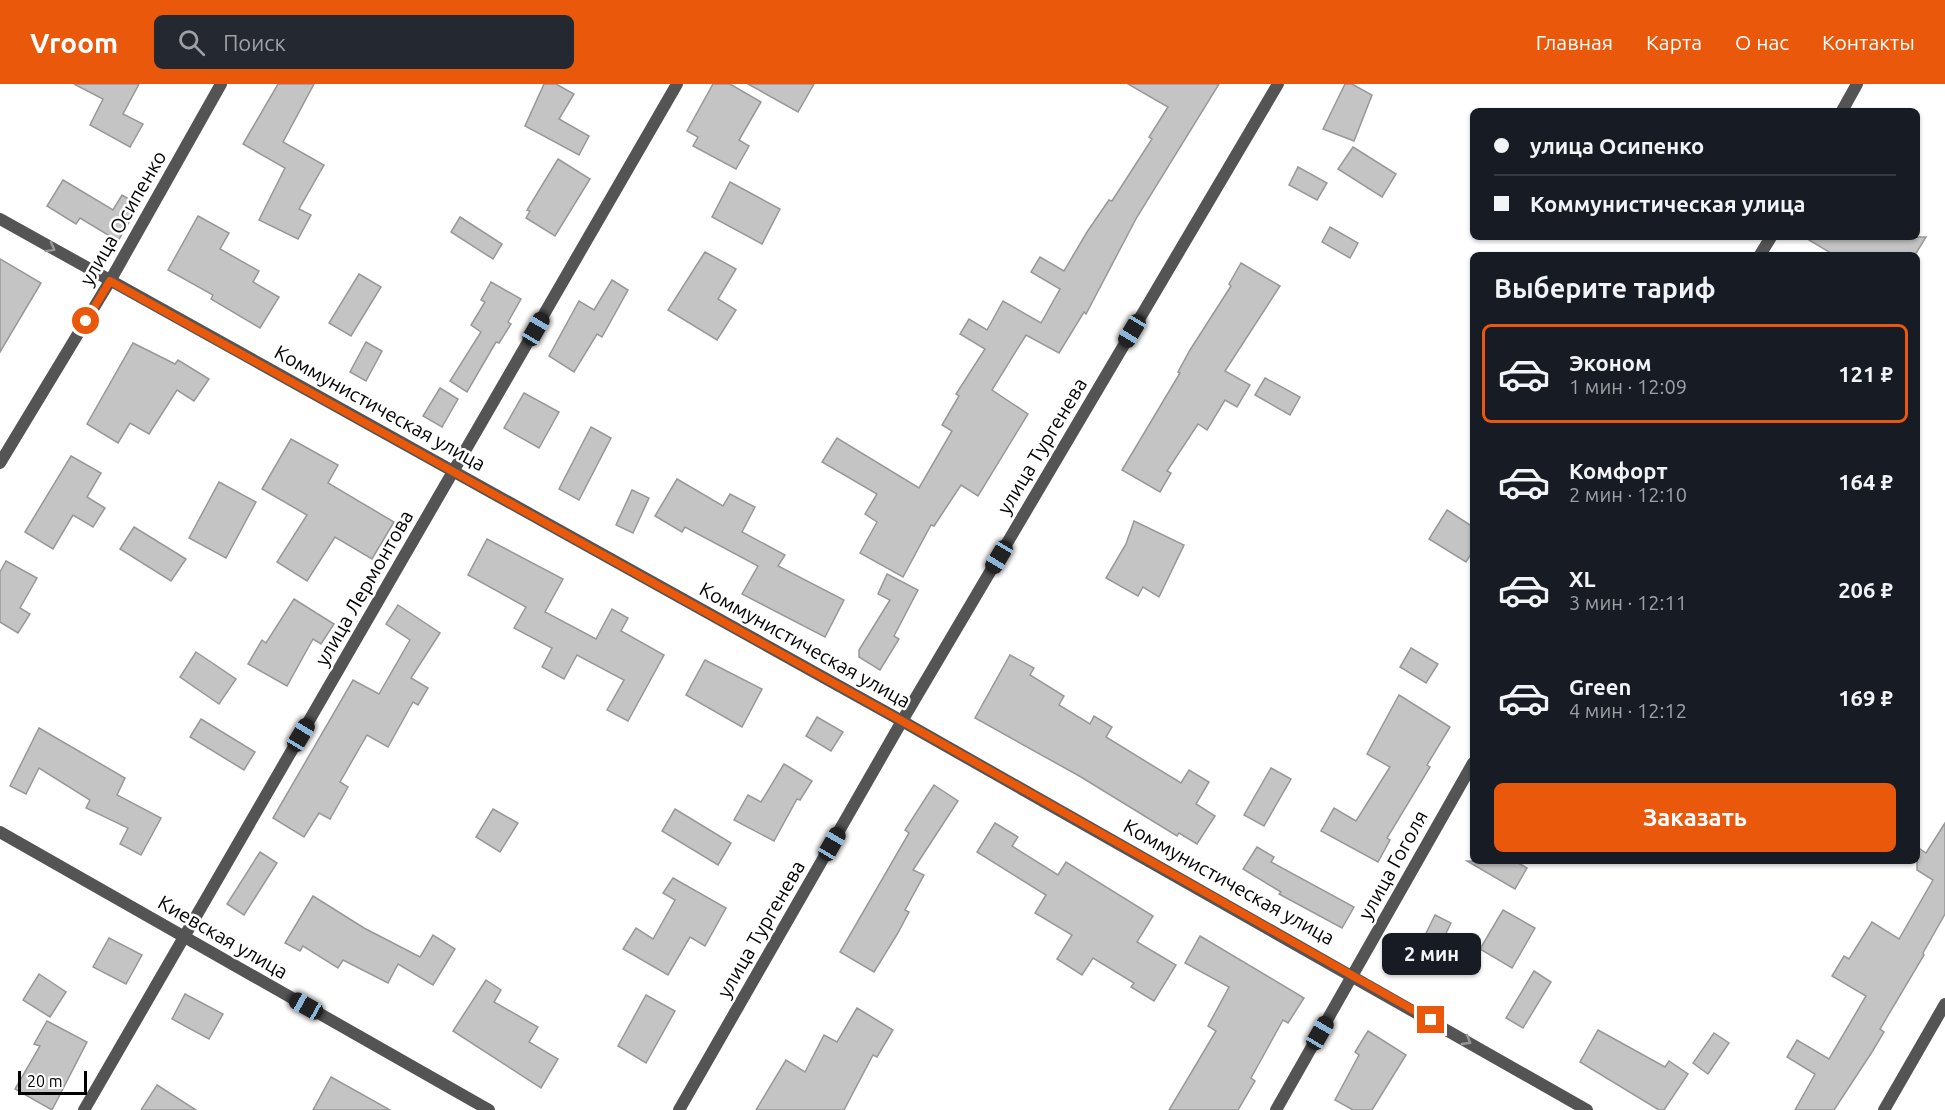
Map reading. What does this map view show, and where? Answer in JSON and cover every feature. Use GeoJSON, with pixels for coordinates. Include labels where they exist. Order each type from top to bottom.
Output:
{"type":"FeatureCollection","features":[{"type":"Feature","properties":{"kind":"street","name":"улица Осипенко"},"geometry":{"type":"LineString","coordinates":[[0,463],[110,281],[221,84]]}},
{"type":"Feature","properties":{"kind":"street","name":"улица Лермонтова"},"geometry":{"type":"LineString","coordinates":[[84,1110],[677,84]]}},
{"type":"Feature","properties":{"kind":"street","name":"улица Тургенева"},"geometry":{"type":"LineString","coordinates":[[679,1110],[902,721],[1278,84]]}},
{"type":"Feature","properties":{"kind":"street"},"geometry":{"type":"LineString","coordinates":[[1844,108],[1857,84]]}},
{"type":"Feature","properties":{"kind":"street","name":"Коммунистическая улица"},"geometry":{"type":"LineString","coordinates":[[0,219],[902,721],[1353,975],[1587,1110]]}},
{"type":"Feature","properties":{"kind":"street","name":"улица Гоголя"},"geometry":{"type":"LineString","coordinates":[[1276,1110],[1470,768]]}},
{"type":"Feature","properties":{"kind":"street","name":"Киевская улица"},"geometry":{"type":"LineString","coordinates":[[0,832],[489,1110]]}},
{"type":"Feature","properties":{"kind":"street"},"geometry":{"type":"LineString","coordinates":[[1884,1110],[1945,1004]]}},
{"type":"Feature","properties":{"kind":"building"},"geometry":{"type":"Polygon","coordinates":[[[74,84],[139,84],[123,114],[143,124],[130,147],[90,125],[103,99],[74,84]]]}},
{"type":"Feature","properties":{"kind":"building"},"geometry":{"type":"Polygon","coordinates":[[[278,84],[314,84],[283,142],[324,165],[299,209],[311,215],[298,239],[259,220],[285,168],[243,144],[278,84]]]}},
{"type":"Feature","properties":{"kind":"building"},"geometry":{"type":"Polygon","coordinates":[[[544,84],[556,84],[574,94],[559,119],[589,136],[579,155],[525,126],[544,84]]]}},
{"type":"Feature","properties":{"kind":"building"},"geometry":{"type":"Polygon","coordinates":[[[713,84],[730,84],[761,102],[739,140],[749,146],[736,169],[693,146],[698,137],[687,131],[713,84]]]}},
{"type":"Feature","properties":{"kind":"building"},"geometry":{"type":"Polygon","coordinates":[[[748,84],[814,84],[798,112],[748,84]]]}},
{"type":"Feature","properties":{"kind":"building"},"geometry":{"type":"Polygon","coordinates":[[[1128,84],[1219,84],[1137,217],[1086,314],[1084,312],[1059,353],[1026,335],[992,390],[1028,414],[978,496],[961,485],[934,526],[931,525],[903,577],[860,553],[877,522],[865,514],[877,494],[822,462],[837,438],[919,488],[952,431],[942,425],[959,396],[956,394],[985,349],[960,334],[969,319],[987,330],[1003,301],[1041,323],[1060,289],[1031,272],[1040,257],[1064,271],[1087,232],[1109,200],[1112,201],[1152,139],[1149,137],[1168,107],[1128,84]]]}},
{"type":"Feature","properties":{"kind":"building"},"geometry":{"type":"Polygon","coordinates":[[[1345,84],[1352,84],[1372,95],[1354,141],[1323,129],[1345,84]]]}},
{"type":"Feature","properties":{"kind":"building"},"geometry":{"type":"Polygon","coordinates":[[[1353,147],[1396,174],[1382,197],[1338,169],[1353,147]]]}},
{"type":"Feature","properties":{"kind":"building"},"geometry":{"type":"Polygon","coordinates":[[[558,159],[590,179],[555,236],[526,218],[530,211],[527,210],[558,159]]]}},
{"type":"Feature","properties":{"kind":"building"},"geometry":{"type":"Polygon","coordinates":[[[1298,167],[1327,183],[1317,200],[1289,185],[1298,167]]]}},
{"type":"Feature","properties":{"kind":"building"},"geometry":{"type":"Polygon","coordinates":[[[63,180],[113,210],[122,195],[139,205],[118,241],[80,218],[76,224],[47,206],[63,180]]]}},
{"type":"Feature","properties":{"kind":"building"},"geometry":{"type":"Polygon","coordinates":[[[730,182],[780,209],[762,244],[712,217],[730,182]]]}},
{"type":"Feature","properties":{"kind":"building"},"geometry":{"type":"Polygon","coordinates":[[[198,216],[229,233],[220,249],[259,271],[253,282],[279,297],[260,328],[211,299],[213,295],[168,270],[198,216]]]}},
{"type":"Feature","properties":{"kind":"building"},"geometry":{"type":"Polygon","coordinates":[[[460,217],[502,244],[493,259],[451,232],[460,217]]]}},
{"type":"Feature","properties":{"kind":"building"},"geometry":{"type":"Polygon","coordinates":[[[1330,227],[1358,243],[1350,258],[1322,242],[1330,227]]]}},
{"type":"Feature","properties":{"kind":"building"},"geometry":{"type":"Polygon","coordinates":[[[1920,237],[1926,237],[1917,252],[1829,252],[1809,240],[1920,240],[1920,237]]]}},
{"type":"Feature","properties":{"kind":"building"},"geometry":{"type":"Polygon","coordinates":[[[705,252],[736,269],[718,299],[736,310],[717,340],[668,310],[705,252]]]}},
{"type":"Feature","properties":{"kind":"building"},"geometry":{"type":"Polygon","coordinates":[[[0,259],[41,283],[0,352],[0,259]]]}},
{"type":"Feature","properties":{"kind":"building"},"geometry":{"type":"Polygon","coordinates":[[[1241,263],[1280,286],[1225,371],[1250,385],[1237,407],[1225,400],[1207,430],[1198,424],[1167,471],[1171,473],[1160,492],[1122,470],[1180,373],[1178,372],[1190,350],[1231,286],[1229,284],[1241,263]]]}},
{"type":"Feature","properties":{"kind":"building"},"geometry":{"type":"Polygon","coordinates":[[[359,274],[381,287],[351,336],[329,323],[359,274]]]}},
{"type":"Feature","properties":{"kind":"building"},"geometry":{"type":"Polygon","coordinates":[[[612,280],[628,290],[602,337],[597,334],[574,372],[549,356],[579,301],[594,310],[612,280]]]}},
{"type":"Feature","properties":{"kind":"building"},"geometry":{"type":"Polygon","coordinates":[[[491,282],[521,299],[508,322],[511,324],[499,343],[496,342],[467,392],[450,381],[481,332],[471,325],[485,302],[481,300],[491,282]]]}},
{"type":"Feature","properties":{"kind":"building"},"geometry":{"type":"Polygon","coordinates":[[[366,342],[382,351],[366,381],[350,372],[366,342]]]}},
{"type":"Feature","properties":{"kind":"building"},"geometry":{"type":"Polygon","coordinates":[[[133,343],[175,364],[178,360],[209,379],[194,401],[177,390],[149,434],[130,423],[118,443],[87,424],[133,343]]]}},
{"type":"Feature","properties":{"kind":"building"},"geometry":{"type":"Polygon","coordinates":[[[1265,378],[1300,397],[1290,415],[1255,395],[1265,378]]]}},
{"type":"Feature","properties":{"kind":"building"},"geometry":{"type":"Polygon","coordinates":[[[440,388],[458,399],[442,427],[423,416],[440,388]]]}},
{"type":"Feature","properties":{"kind":"building"},"geometry":{"type":"Polygon","coordinates":[[[524,393],[559,412],[539,448],[504,428],[524,393]]]}},
{"type":"Feature","properties":{"kind":"building"},"geometry":{"type":"Polygon","coordinates":[[[591,427],[611,438],[579,500],[559,489],[591,427]]]}},
{"type":"Feature","properties":{"kind":"building"},"geometry":{"type":"Polygon","coordinates":[[[291,439],[338,465],[328,483],[394,522],[372,559],[335,537],[307,581],[277,562],[307,515],[262,489],[291,439]]]}},
{"type":"Feature","properties":{"kind":"building"},"geometry":{"type":"Polygon","coordinates":[[[71,456],[101,473],[87,497],[105,508],[93,527],[73,515],[53,549],[25,532],[71,456]]]}},
{"type":"Feature","properties":{"kind":"building"},"geometry":{"type":"Polygon","coordinates":[[[677,479],[723,506],[730,494],[755,507],[742,532],[785,555],[778,566],[844,600],[825,637],[742,594],[758,566],[685,527],[682,532],[655,516],[677,479]]]}},
{"type":"Feature","properties":{"kind":"building"},"geometry":{"type":"Polygon","coordinates":[[[219,482],[256,502],[226,558],[189,538],[219,482]]]}},
{"type":"Feature","properties":{"kind":"building"},"geometry":{"type":"Polygon","coordinates":[[[632,490],[649,498],[633,533],[616,525],[632,490]]]}},
{"type":"Feature","properties":{"kind":"building"},"geometry":{"type":"Polygon","coordinates":[[[1447,510],[1470,525],[1470,556],[1466,562],[1429,539],[1447,510]]]}},
{"type":"Feature","properties":{"kind":"building"},"geometry":{"type":"Polygon","coordinates":[[[1134,521],[1184,545],[1159,597],[1143,587],[1138,596],[1106,578],[1126,544],[1134,521]]]}},
{"type":"Feature","properties":{"kind":"building"},"geometry":{"type":"Polygon","coordinates":[[[134,527],[186,559],[171,581],[120,549],[134,527]]]}},
{"type":"Feature","properties":{"kind":"building"},"geometry":{"type":"Polygon","coordinates":[[[487,539],[563,579],[545,612],[596,639],[612,609],[628,618],[621,631],[664,655],[628,721],[607,710],[624,680],[577,655],[564,679],[542,667],[552,648],[514,628],[526,607],[468,575],[487,539]]]}},
{"type":"Feature","properties":{"kind":"building"},"geometry":{"type":"Polygon","coordinates":[[[6,561],[37,578],[20,608],[30,614],[18,633],[0,622],[0,572],[6,561]]]}},
{"type":"Feature","properties":{"kind":"building"},"geometry":{"type":"Polygon","coordinates":[[[887,574],[918,590],[894,636],[899,639],[880,670],[859,657],[859,650],[890,600],[878,594],[887,574]]]}},
{"type":"Feature","properties":{"kind":"building"},"geometry":{"type":"Polygon","coordinates":[[[294,599],[334,624],[321,644],[313,639],[287,686],[248,664],[262,640],[266,643],[294,599]]]}},
{"type":"Feature","properties":{"kind":"building"},"geometry":{"type":"Polygon","coordinates":[[[398,605],[440,633],[411,678],[428,688],[418,705],[413,702],[388,747],[367,735],[340,782],[348,787],[330,819],[319,813],[304,837],[273,818],[353,680],[379,694],[410,640],[386,624],[398,605]]]}},
{"type":"Feature","properties":{"kind":"building"},"geometry":{"type":"Polygon","coordinates":[[[1411,648],[1438,664],[1426,683],[1400,667],[1411,648]]]}},
{"type":"Feature","properties":{"kind":"building"},"geometry":{"type":"Polygon","coordinates":[[[196,652],[236,679],[219,704],[180,677],[196,652]]]}},
{"type":"Feature","properties":{"kind":"building"},"geometry":{"type":"Polygon","coordinates":[[[1010,655],[1034,668],[1030,675],[1064,696],[1059,705],[1090,724],[1094,716],[1112,727],[1106,737],[1181,783],[1189,770],[1209,782],[1196,804],[1215,816],[1197,844],[1179,833],[1177,836],[1081,777],[975,718],[1010,655]]]}},
{"type":"Feature","properties":{"kind":"building"},"geometry":{"type":"Polygon","coordinates":[[[705,660],[762,689],[742,727],[686,695],[705,660]]]}},
{"type":"Feature","properties":{"kind":"building"},"geometry":{"type":"Polygon","coordinates":[[[1399,695],[1450,727],[1427,765],[1430,767],[1387,838],[1390,840],[1378,862],[1321,831],[1334,808],[1356,821],[1390,767],[1367,754],[1399,695]]]}},
{"type":"Feature","properties":{"kind":"building"},"geometry":{"type":"Polygon","coordinates":[[[817,717],[843,732],[831,751],[806,736],[817,717]]]}},
{"type":"Feature","properties":{"kind":"building"},"geometry":{"type":"Polygon","coordinates":[[[201,719],[255,752],[244,770],[190,737],[201,719]]]}},
{"type":"Feature","properties":{"kind":"building"},"geometry":{"type":"Polygon","coordinates":[[[39,728],[125,778],[117,795],[161,818],[141,855],[120,844],[128,828],[86,808],[90,800],[39,768],[26,794],[10,786],[39,728]]]}},
{"type":"Feature","properties":{"kind":"building"},"geometry":{"type":"Polygon","coordinates":[[[784,764],[812,781],[800,800],[797,799],[774,841],[734,820],[748,795],[761,802],[784,764]]]}},
{"type":"Feature","properties":{"kind":"building"},"geometry":{"type":"Polygon","coordinates":[[[1271,768],[1291,779],[1264,826],[1244,815],[1271,768]]]}},
{"type":"Feature","properties":{"kind":"building"},"geometry":{"type":"Polygon","coordinates":[[[934,785],[958,801],[913,870],[924,875],[905,910],[909,912],[874,972],[840,952],[909,833],[905,830],[934,785]]]}},
{"type":"Feature","properties":{"kind":"building"},"geometry":{"type":"Polygon","coordinates":[[[493,809],[518,823],[500,852],[476,837],[493,809]]]}},
{"type":"Feature","properties":{"kind":"building"},"geometry":{"type":"Polygon","coordinates":[[[675,809],[731,843],[718,865],[662,831],[675,809]]]}},
{"type":"Feature","properties":{"kind":"building"},"geometry":{"type":"Polygon","coordinates":[[[995,823],[1018,837],[1012,846],[1058,875],[1066,862],[1153,916],[1137,942],[1176,965],[1154,1001],[1131,987],[1134,983],[1093,958],[1082,975],[1057,959],[1072,935],[1035,913],[1046,895],[977,852],[995,823]]]}},
{"type":"Feature","properties":{"kind":"building"},"geometry":{"type":"Polygon","coordinates":[[[1945,823],[1945,914],[1923,953],[1924,955],[1880,1029],[1884,1032],[1834,1110],[1795,1110],[1815,1074],[1787,1057],[1797,1040],[1829,1059],[1866,996],[1832,976],[1844,956],[1849,959],[1872,922],[1899,939],[1933,880],[1917,870],[1917,864],[1920,864],[1920,849],[1926,853],[1945,823]]]}},
{"type":"Feature","properties":{"kind":"building"},"geometry":{"type":"Polygon","coordinates":[[[1257,847],[1274,857],[1271,862],[1354,907],[1342,928],[1279,894],[1281,892],[1243,869],[1257,847]]]}},
{"type":"Feature","properties":{"kind":"building"},"geometry":{"type":"Polygon","coordinates":[[[260,852],[277,863],[244,915],[227,904],[260,852]]]}},
{"type":"Feature","properties":{"kind":"building"},"geometry":{"type":"Polygon","coordinates":[[[1472,864],[1520,864],[1527,868],[1515,889],[1472,864]]]}},
{"type":"Feature","properties":{"kind":"building"},"geometry":{"type":"Polygon","coordinates":[[[673,878],[726,908],[705,946],[690,937],[668,975],[623,949],[636,928],[653,939],[675,900],[663,893],[673,878]]]}},
{"type":"Feature","properties":{"kind":"building"},"geometry":{"type":"Polygon","coordinates":[[[313,896],[364,928],[420,957],[433,935],[455,949],[433,985],[398,964],[388,983],[343,960],[338,968],[303,946],[300,951],[285,943],[313,896]]]}},
{"type":"Feature","properties":{"kind":"building"},"geometry":{"type":"Polygon","coordinates":[[[1503,910],[1535,928],[1512,968],[1480,949],[1503,910]]]}},
{"type":"Feature","properties":{"kind":"building"},"geometry":{"type":"Polygon","coordinates":[[[1435,915],[1451,923],[1426,974],[1410,966],[1435,915]]]}},
{"type":"Feature","properties":{"kind":"building"},"geometry":{"type":"Polygon","coordinates":[[[1200,936],[1304,998],[1288,1023],[1283,1020],[1251,1078],[1255,1081],[1238,1110],[1169,1110],[1216,1031],[1208,1026],[1229,987],[1185,963],[1200,936]]]}},
{"type":"Feature","properties":{"kind":"building"},"geometry":{"type":"Polygon","coordinates":[[[109,938],[142,955],[126,984],[93,967],[109,938]]]}},
{"type":"Feature","properties":{"kind":"building"},"geometry":{"type":"Polygon","coordinates":[[[1534,971],[1551,982],[1523,1028],[1506,1018],[1534,971]]]}},
{"type":"Feature","properties":{"kind":"building"},"geometry":{"type":"Polygon","coordinates":[[[39,974],[66,992],[50,1017],[23,1000],[39,974]]]}},
{"type":"Feature","properties":{"kind":"building"},"geometry":{"type":"Polygon","coordinates":[[[486,980],[501,990],[494,1002],[538,1027],[529,1042],[558,1059],[541,1088],[453,1031],[486,980]]]}},
{"type":"Feature","properties":{"kind":"building"},"geometry":{"type":"Polygon","coordinates":[[[185,994],[223,1014],[209,1039],[172,1019],[185,994]]]}},
{"type":"Feature","properties":{"kind":"building"},"geometry":{"type":"Polygon","coordinates":[[[646,995],[675,1011],[646,1063],[618,1046],[646,995]]]}},
{"type":"Feature","properties":{"kind":"building"},"geometry":{"type":"Polygon","coordinates":[[[857,1008],[893,1030],[877,1057],[873,1055],[844,1110],[756,1110],[786,1060],[805,1072],[824,1035],[837,1042],[857,1008]]]}},
{"type":"Feature","properties":{"kind":"building"},"geometry":{"type":"Polygon","coordinates":[[[47,1021],[87,1042],[52,1110],[15,1089],[40,1046],[34,1044],[47,1021]]]}},
{"type":"Feature","properties":{"kind":"building"},"geometry":{"type":"Polygon","coordinates":[[[1598,1030],[1665,1067],[1669,1061],[1688,1074],[1664,1110],[1659,1110],[1580,1062],[1598,1030]]]}},
{"type":"Feature","properties":{"kind":"building"},"geometry":{"type":"Polygon","coordinates":[[[1368,1031],[1406,1055],[1372,1110],[1353,1110],[1335,1100],[1359,1055],[1355,1052],[1368,1031]]]}},
{"type":"Feature","properties":{"kind":"building"},"geometry":{"type":"Polygon","coordinates":[[[1714,1033],[1729,1043],[1708,1074],[1693,1063],[1714,1033]]]}},
{"type":"Feature","properties":{"kind":"building"},"geometry":{"type":"Polygon","coordinates":[[[331,1077],[390,1110],[313,1110],[331,1077]]]}},
{"type":"Feature","properties":{"kind":"building"},"geometry":{"type":"Polygon","coordinates":[[[157,1085],[196,1110],[141,1110],[157,1085]]]}},
{"type":"Feature","properties":{"kind":"route"},"geometry":{"type":"LineString","coordinates":[[86,321],[110,281],[902,721],[1431,1020]]}}]}
